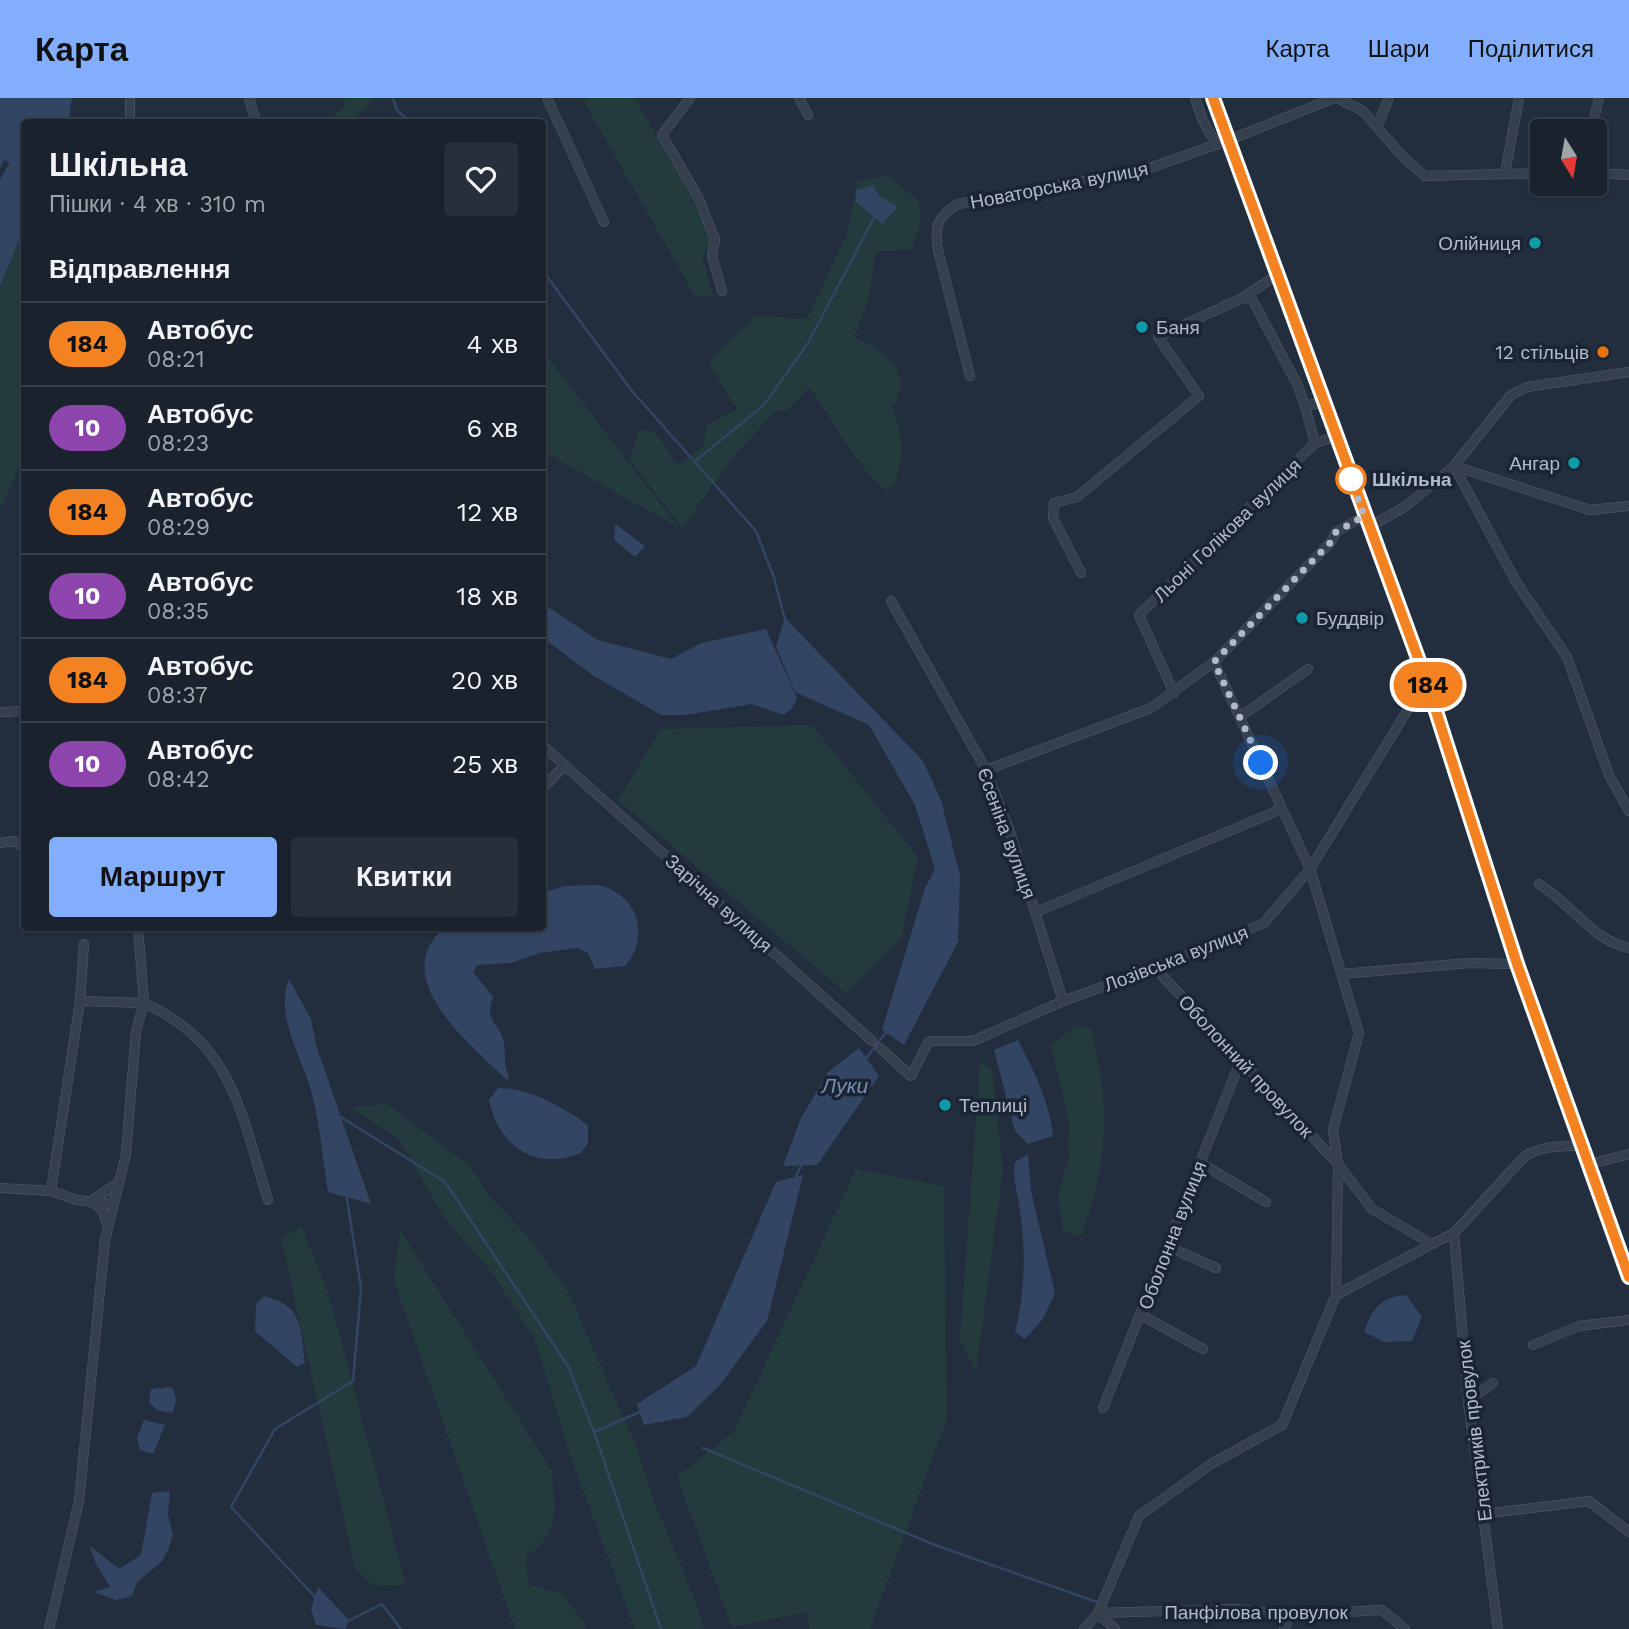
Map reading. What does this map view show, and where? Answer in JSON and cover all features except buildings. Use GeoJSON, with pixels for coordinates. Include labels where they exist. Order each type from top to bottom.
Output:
{"type":"FeatureCollection","features":[{"type":"Feature","properties":{"kind":"highway"},"geometry":{"type":"LineString","coordinates":[[1213,98],[1223,143],[1277,275],[1426,680],[1517,964],[1629,1277]]}},
{"type":"Feature","properties":{"kind":"street"},"geometry":{"type":"LineString","coordinates":[[130,98],[130,119]]}},
{"type":"Feature","properties":{"kind":"street"},"geometry":{"type":"LineString","coordinates":[[249,98],[255,119]]}},
{"type":"Feature","properties":{"kind":"street"},"geometry":{"type":"LineString","coordinates":[[547,98],[604,222]]}},
{"type":"Feature","properties":{"kind":"street"},"geometry":{"type":"LineString","coordinates":[[690,98],[662,135],[699,199],[715,239],[712,256],[722,290]]}},
{"type":"Feature","properties":{"kind":"street"},"geometry":{"type":"LineString","coordinates":[[799,98],[808,115]]}},
{"type":"Feature","properties":{"kind":"street"},"geometry":{"type":"LineString","coordinates":[[1195,98],[1203,121],[1223,143]]}},
{"type":"Feature","properties":{"kind":"street","name":"Новаторська вулиця"},"geometry":{"type":"LineString","coordinates":[[970,376],[935,230],[942,214],[958,204],[1144,170],[1223,143],[1336,98],[1363,111],[1425,176],[1530,173]]}},
{"type":"Feature","properties":{"kind":"street"},"geometry":{"type":"LineString","coordinates":[[1377,127],[1389,98]]}},
{"type":"Feature","properties":{"kind":"street"},"geometry":{"type":"LineString","coordinates":[[1505,173],[1520,98]]}},
{"type":"Feature","properties":{"kind":"street"},"geometry":{"type":"LineString","coordinates":[[1594,119],[1599,98]]}},
{"type":"Feature","properties":{"kind":"street"},"geometry":{"type":"LineString","coordinates":[[1607,174],[1629,175]]}},
{"type":"Feature","properties":{"kind":"street"},"geometry":{"type":"LineString","coordinates":[[1081,573],[1053,518],[1054,503],[1077,497],[1199,396],[1158,337],[1242,298],[1277,275]]}},
{"type":"Feature","properties":{"kind":"street","name":"Льоні Голікова вулиця"},"geometry":{"type":"LineString","coordinates":[[1242,298],[1252,299],[1298,386],[1315,443]]}},
{"type":"Feature","properties":{"kind":"street"},"geometry":{"type":"LineString","coordinates":[[986,770],[1152,708],[1214,662],[1331,542],[1336,532],[1405,507],[1454,466],[1511,395],[1527,387],[1629,372]]}},
{"type":"Feature","properties":{"kind":"street"},"geometry":{"type":"LineString","coordinates":[[1305,406],[1323,402]]}},
{"type":"Feature","properties":{"kind":"street","name":"Льоні Голікова вулиця"},"geometry":{"type":"LineString","coordinates":[[1174,692],[1139,615],[1315,443],[1335,437]]}},
{"type":"Feature","properties":{"kind":"street"},"geometry":{"type":"LineString","coordinates":[[1454,466],[1590,510],[1629,506]]}},
{"type":"Feature","properties":{"kind":"street"},"geometry":{"type":"LineString","coordinates":[[1454,466],[1503,562],[1567,657],[1609,775],[1629,811]]}},
{"type":"Feature","properties":{"kind":"street","name":"Єсеніна вулиця"},"geometry":{"type":"LineString","coordinates":[[891,601],[986,770],[1036,912],[1063,1001]]}},
{"type":"Feature","properties":{"kind":"street"},"geometry":{"type":"LineString","coordinates":[[1084,1629],[1098,1613],[1139,1516],[1211,1464],[1282,1425],[1336,1295],[1338,1164],[1333,1130],[1359,1033],[1310,869],[1214,662]]}},
{"type":"Feature","properties":{"kind":"street"},"geometry":{"type":"LineString","coordinates":[[1240,717],[1308,669]]}},
{"type":"Feature","properties":{"kind":"street","name":"Лозівська вулиця"},"geometry":{"type":"LineString","coordinates":[[911,1076],[929,1041],[973,1041],[1063,1001],[1155,968],[1264,923],[1310,869],[1426,680]]}},
{"type":"Feature","properties":{"kind":"street"},"geometry":{"type":"LineString","coordinates":[[0,712],[21,711]]}},
{"type":"Feature","properties":{"kind":"street","name":"Зарічна вулиця"},"geometry":{"type":"LineString","coordinates":[[546,748],[911,1076]]}},
{"type":"Feature","properties":{"kind":"street"},"geometry":{"type":"LineString","coordinates":[[546,785],[565,765]]}},
{"type":"Feature","properties":{"kind":"street"},"geometry":{"type":"LineString","coordinates":[[1036,912],[1282,809]]}},
{"type":"Feature","properties":{"kind":"street"},"geometry":{"type":"LineString","coordinates":[[0,843],[14,841],[21,846]]}},
{"type":"Feature","properties":{"kind":"street"},"geometry":{"type":"LineString","coordinates":[[1539,884],[1559,897],[1595,935],[1629,948]]}},
{"type":"Feature","properties":{"kind":"street"},"geometry":{"type":"LineString","coordinates":[[49,1629],[79,1501],[107,1225],[126,1154],[136,1031],[144,1003],[138,931]]}},
{"type":"Feature","properties":{"kind":"street"},"geometry":{"type":"LineString","coordinates":[[51,1191],[80,1001],[84,944]]}},
{"type":"Feature","properties":{"kind":"street"},"geometry":{"type":"LineString","coordinates":[[1342,974],[1469,963],[1517,964]]}},
{"type":"Feature","properties":{"kind":"street","name":"Оболонний провулок"},"geometry":{"type":"LineString","coordinates":[[1155,968],[1338,1164],[1372,1209],[1432,1244]]}},
{"type":"Feature","properties":{"kind":"street"},"geometry":{"type":"LineString","coordinates":[[80,1001],[144,1003],[188,1028],[220,1065],[236,1096],[268,1200]]}},
{"type":"Feature","properties":{"kind":"street","name":"Оболонна вулиця"},"geometry":{"type":"LineString","coordinates":[[1103,1408],[1240,1062]]}},
{"type":"Feature","properties":{"kind":"street"},"geometry":{"type":"LineString","coordinates":[[1336,1295],[1454,1233],[1525,1156],[1538,1149],[1554,1146],[1584,1146]]}},
{"type":"Feature","properties":{"kind":"street"},"geometry":{"type":"LineString","coordinates":[[1590,1164],[1629,1154]]}},
{"type":"Feature","properties":{"kind":"street"},"geometry":{"type":"LineString","coordinates":[[1199,1162],[1266,1202]]}},
{"type":"Feature","properties":{"kind":"street"},"geometry":{"type":"LineString","coordinates":[[91,1201],[118,1183]]}},
{"type":"Feature","properties":{"kind":"street"},"geometry":{"type":"LineString","coordinates":[[0,1188],[51,1191],[113,1204]]}},
{"type":"Feature","properties":{"kind":"street"},"geometry":{"type":"LineString","coordinates":[[91,1201],[102,1210],[107,1225]]}},
{"type":"Feature","properties":{"kind":"street","name":"Електриків провулок"},"geometry":{"type":"LineString","coordinates":[[1454,1233],[1468,1401],[1498,1629]]}},
{"type":"Feature","properties":{"kind":"street"},"geometry":{"type":"LineString","coordinates":[[1167,1245],[1216,1268]]}},
{"type":"Feature","properties":{"kind":"street"},"geometry":{"type":"LineString","coordinates":[[1142,1315],[1203,1349]]}},
{"type":"Feature","properties":{"kind":"street"},"geometry":{"type":"LineString","coordinates":[[1533,1345],[1579,1326],[1629,1320]]}},
{"type":"Feature","properties":{"kind":"street"},"geometry":{"type":"LineString","coordinates":[[1468,1401],[1493,1383]]}},
{"type":"Feature","properties":{"kind":"street"},"geometry":{"type":"LineString","coordinates":[[1483,1514],[1589,1501],[1629,1532]]}},
{"type":"Feature","properties":{"kind":"street","name":"Панфілова провулок"},"geometry":{"type":"LineString","coordinates":[[1098,1613],[1234,1609],[1290,1615],[1382,1610],[1405,1629]]}},
{"type":"Feature","properties":{"kind":"street"},"geometry":{"type":"LineString","coordinates":[[1098,1613],[1115,1629]]}},
{"type":"Feature","properties":{"kind":"street"},"geometry":{"type":"LineString","coordinates":[[1284,1629],[1290,1615]]}},
{"type":"Feature","properties":{"kind":"green space"},"geometry":{"type":"Polygon","coordinates":[[[344,98],[372,98],[372,102],[353,119],[330,119],[346,105],[344,98]]]}},
{"type":"Feature","properties":{"kind":"green space"},"geometry":{"type":"Polygon","coordinates":[[[582,98],[635,98],[715,239],[702,256],[713,296],[695,296],[582,98]]]}},
{"type":"Feature","properties":{"kind":"green space"},"geometry":{"type":"Polygon","coordinates":[[[888,176],[919,201],[921,223],[911,250],[876,251],[867,304],[854,337],[886,356],[899,373],[899,395],[892,408],[900,437],[901,457],[893,486],[885,490],[863,467],[809,387],[788,411],[776,411],[734,456],[682,528],[630,460],[639,429],[655,432],[678,465],[703,446],[707,425],[737,409],[708,362],[756,316],[807,319],[848,231],[857,181],[888,176]]]}},
{"type":"Feature","properties":{"kind":"green space"},"geometry":{"type":"Polygon","coordinates":[[[21,235],[21,463],[0,510],[0,287],[21,235]]]}},
{"type":"Feature","properties":{"kind":"green space"},"geometry":{"type":"Polygon","coordinates":[[[546,355],[679,528],[546,453],[546,355]]]}},
{"type":"Feature","properties":{"kind":"green space"},"geometry":{"type":"Polygon","coordinates":[[[812,725],[918,857],[902,937],[846,993],[618,800],[661,729],[812,725]]]}},
{"type":"Feature","properties":{"kind":"green space"},"geometry":{"type":"Polygon","coordinates":[[[1077,1025],[1091,1029],[1104,1107],[1104,1134],[1097,1187],[1080,1237],[1063,1231],[1058,1194],[1068,1161],[1069,1122],[1051,1045],[1077,1025]]]}},
{"type":"Feature","properties":{"kind":"green space"},"geometry":{"type":"Polygon","coordinates":[[[980,1062],[992,1069],[1003,1170],[976,1372],[960,1339],[980,1062]]]}},
{"type":"Feature","properties":{"kind":"green space"},"geometry":{"type":"Polygon","coordinates":[[[387,1104],[470,1166],[491,1198],[523,1231],[567,1289],[636,1446],[655,1504],[696,1602],[704,1629],[635,1629],[571,1458],[535,1340],[493,1274],[443,1216],[398,1139],[350,1107],[387,1104]]]}},
{"type":"Feature","properties":{"kind":"green space"},"geometry":{"type":"Polygon","coordinates":[[[856,1169],[944,1186],[947,1419],[870,1629],[810,1629],[807,1612],[732,1627],[677,1477],[734,1431],[856,1169]]]}},
{"type":"Feature","properties":{"kind":"green space"},"geometry":{"type":"Polygon","coordinates":[[[301,1226],[329,1295],[406,1585],[374,1586],[355,1568],[281,1239],[301,1226]]]}},
{"type":"Feature","properties":{"kind":"green space"},"geometry":{"type":"Polygon","coordinates":[[[400,1230],[552,1471],[554,1520],[546,1538],[526,1557],[528,1584],[562,1594],[585,1623],[585,1629],[515,1629],[394,1281],[400,1230]]]}},
{"type":"Feature","properties":{"kind":"water"},"geometry":{"type":"Polygon","coordinates":[[[0,98],[72,98],[68,119],[21,119],[21,235],[0,287],[0,180],[10,162],[4,160],[0,168],[0,98]]]}},
{"type":"Feature","properties":{"kind":"water"},"geometry":{"type":"Polygon","coordinates":[[[873,185],[879,196],[898,207],[882,224],[856,202],[856,190],[873,185]]]}},
{"type":"Feature","properties":{"kind":"water"},"geometry":{"type":"Polygon","coordinates":[[[615,524],[645,546],[635,557],[614,540],[615,524]]]}},
{"type":"Feature","properties":{"kind":"water"},"geometry":{"type":"Polygon","coordinates":[[[546,606],[598,640],[671,659],[701,643],[766,629],[797,698],[793,707],[784,715],[751,704],[686,715],[661,715],[594,676],[546,640],[546,606]]]}},
{"type":"Feature","properties":{"kind":"water"},"geometry":{"type":"Polygon","coordinates":[[[785,618],[923,761],[941,800],[960,876],[958,942],[904,1045],[882,1030],[925,888],[935,869],[915,805],[869,725],[795,692],[776,646],[785,618]]]}},
{"type":"Feature","properties":{"kind":"water"},"geometry":{"type":"Polygon","coordinates":[[[599,885],[623,898],[636,918],[637,942],[625,966],[595,969],[588,953],[577,948],[539,953],[511,963],[477,965],[473,972],[493,997],[490,1005],[491,1018],[504,1043],[509,1076],[507,1080],[456,1030],[441,1010],[429,989],[424,968],[429,947],[442,931],[546,931],[546,892],[564,886],[599,885]]]}},
{"type":"Feature","properties":{"kind":"water"},"geometry":{"type":"Polygon","coordinates":[[[289,979],[311,1019],[316,1045],[371,1204],[328,1192],[312,1094],[287,1023],[285,993],[289,979]]]}},
{"type":"Feature","properties":{"kind":"water"},"geometry":{"type":"Polygon","coordinates":[[[1018,1040],[1045,1099],[1053,1136],[1028,1144],[1015,1131],[994,1050],[1018,1040]]]}},
{"type":"Feature","properties":{"kind":"water","name":"Луки"},"geometry":{"type":"Polygon","coordinates":[[[859,1048],[879,1076],[817,1165],[783,1166],[800,1120],[828,1072],[859,1048]]]}},
{"type":"Feature","properties":{"kind":"water"},"geometry":{"type":"Polygon","coordinates":[[[498,1088],[534,1095],[567,1112],[588,1125],[588,1143],[581,1153],[564,1158],[534,1157],[522,1151],[510,1142],[494,1116],[489,1100],[498,1088]]]}},
{"type":"Feature","properties":{"kind":"water"},"geometry":{"type":"Polygon","coordinates":[[[1028,1154],[1031,1191],[1055,1293],[1043,1319],[1025,1339],[1015,1332],[1023,1287],[1024,1257],[1014,1169],[1015,1162],[1028,1154]]]}},
{"type":"Feature","properties":{"kind":"water"},"geometry":{"type":"Polygon","coordinates":[[[803,1175],[767,1321],[719,1386],[687,1417],[644,1425],[637,1404],[696,1366],[776,1182],[803,1175]]]}},
{"type":"Feature","properties":{"kind":"water"},"geometry":{"type":"Polygon","coordinates":[[[1406,1295],[1422,1317],[1412,1341],[1385,1342],[1364,1332],[1378,1306],[1390,1298],[1406,1295]]]}},
{"type":"Feature","properties":{"kind":"water"},"geometry":{"type":"Polygon","coordinates":[[[264,1296],[287,1306],[298,1320],[305,1363],[297,1367],[255,1331],[256,1304],[264,1296]]]}},
{"type":"Feature","properties":{"kind":"water"},"geometry":{"type":"Polygon","coordinates":[[[172,1387],[177,1400],[172,1413],[157,1410],[149,1402],[151,1389],[172,1387]]]}},
{"type":"Feature","properties":{"kind":"water"},"geometry":{"type":"Polygon","coordinates":[[[144,1420],[165,1425],[153,1454],[140,1450],[137,1438],[144,1420]]]}},
{"type":"Feature","properties":{"kind":"water"},"geometry":{"type":"Polygon","coordinates":[[[170,1491],[168,1515],[173,1535],[162,1561],[137,1582],[132,1596],[116,1600],[94,1592],[110,1587],[96,1564],[90,1546],[119,1569],[141,1555],[152,1493],[170,1491]]]}},
{"type":"Feature","properties":{"kind":"water"},"geometry":{"type":"Polygon","coordinates":[[[318,1587],[349,1620],[345,1629],[316,1625],[311,1609],[318,1587]]]}},
{"type":"Feature","properties":{"kind":"waterway"},"geometry":{"type":"LineString","coordinates":[[393,98],[397,110],[407,119]]}},
{"type":"Feature","properties":{"kind":"waterway"},"geometry":{"type":"LineString","coordinates":[[694,462],[764,405],[808,343],[875,216]]}},
{"type":"Feature","properties":{"kind":"waterway"},"geometry":{"type":"LineString","coordinates":[[546,275],[632,391],[756,531],[774,578],[785,620]]}},
{"type":"Feature","properties":{"kind":"waterway"},"geometry":{"type":"LineString","coordinates":[[865,1060],[886,1032]]}},
{"type":"Feature","properties":{"kind":"waterway"},"geometry":{"type":"LineString","coordinates":[[341,1117],[445,1182],[569,1368],[594,1432]]}},
{"type":"Feature","properties":{"kind":"waterway"},"geometry":{"type":"LineString","coordinates":[[794,1180],[802,1164]]}},
{"type":"Feature","properties":{"kind":"waterway"},"geometry":{"type":"LineString","coordinates":[[315,1597],[231,1507],[275,1429],[353,1381],[361,1288],[346,1193]]}},
{"type":"Feature","properties":{"kind":"waterway"},"geometry":{"type":"LineString","coordinates":[[642,1411],[594,1432],[661,1629]]}},
{"type":"Feature","properties":{"kind":"waterway"},"geometry":{"type":"LineString","coordinates":[[703,1448],[935,1545],[1097,1602]]}},
{"type":"Feature","properties":{"kind":"waterway"},"geometry":{"type":"LineString","coordinates":[[348,1621],[382,1604],[401,1629]]}},
{"type":"Feature","properties":{"kind":"bus line","name":"184"},"geometry":{"type":"LineString","coordinates":[[1213,98],[1426,680],[1458,772],[1517,964],[1629,1277]]}},
{"type":"Feature","properties":{"kind":"place","name":"Олійниця"},"geometry":{"type":"Point","coordinates":[1535,243]}},
{"type":"Feature","properties":{"kind":"place","name":"Баня"},"geometry":{"type":"Point","coordinates":[1142,327]}},
{"type":"Feature","properties":{"kind":"place","name":"12 стільців"},"geometry":{"type":"Point","coordinates":[1603,352]}},
{"type":"Feature","properties":{"kind":"place","name":"Ангар"},"geometry":{"type":"Point","coordinates":[1574,463]}},
{"type":"Feature","properties":{"kind":"place","name":"Шкільна"},"geometry":{"type":"Point","coordinates":[1351,479]}},
{"type":"Feature","properties":{"kind":"place","name":"Буддвір"},"geometry":{"type":"Point","coordinates":[1302,618]}},
{"type":"Feature","properties":{"kind":"place","name":"Теплиці"},"geometry":{"type":"Point","coordinates":[945,1105]}},
{"type":"Feature","properties":{"kind":"route"},"geometry":{"type":"LineString","coordinates":[[1261,763],[1214,662],[1331,542],[1336,532],[1364,516],[1351,479]]}}]}
